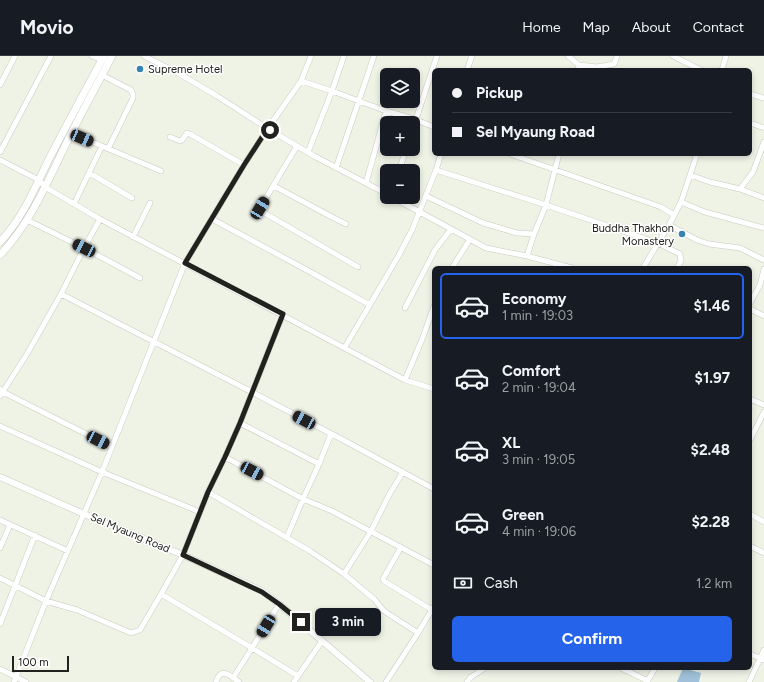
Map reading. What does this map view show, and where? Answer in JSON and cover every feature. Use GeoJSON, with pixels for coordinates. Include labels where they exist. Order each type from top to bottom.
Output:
{"type":"FeatureCollection","features":[{"type":"Feature","properties":{"kind":"highway"},"geometry":{"type":"LineString","coordinates":[[0,255],[17,236],[27,220],[112,56]]}},
{"type":"Feature","properties":{"kind":"highway"},"geometry":{"type":"LineString","coordinates":[[0,242],[12,229],[23,212],[103,58]]}},
{"type":"Feature","properties":{"kind":"main road","name":"Sel Myaung Road"},"geometry":{"type":"LineString","coordinates":[[0,477],[183,555],[262,592],[279,604],[370,682]]}},
{"type":"Feature","properties":{"kind":"street"},"geometry":{"type":"LineString","coordinates":[[0,83],[15,56]]}},
{"type":"Feature","properties":{"kind":"street"},"geometry":{"type":"LineString","coordinates":[[0,152],[51,56]]}},
{"type":"Feature","properties":{"kind":"street"},"geometry":{"type":"LineString","coordinates":[[92,56],[103,58]]}},
{"type":"Feature","properties":{"kind":"street"},"geometry":{"type":"LineString","coordinates":[[144,56],[178,73],[297,146],[380,190]]}},
{"type":"Feature","properties":{"kind":"street"},"geometry":{"type":"LineString","coordinates":[[15,679],[46,601],[102,472],[185,263],[244,165],[301,82],[310,56]]}},
{"type":"Feature","properties":{"kind":"street"},"geometry":{"type":"LineString","coordinates":[[308,152],[344,56]]}},
{"type":"Feature","properties":{"kind":"street"},"geometry":{"type":"LineString","coordinates":[[336,168],[374,56]]}},
{"type":"Feature","properties":{"kind":"street"},"geometry":{"type":"LineString","coordinates":[[432,68],[436,56]]}},
{"type":"Feature","properties":{"kind":"street"},"geometry":{"type":"LineString","coordinates":[[469,68],[472,56]]}},
{"type":"Feature","properties":{"kind":"street"},"geometry":{"type":"LineString","coordinates":[[568,56],[579,68],[614,64],[617,56]]}},
{"type":"Feature","properties":{"kind":"street"},"geometry":{"type":"LineString","coordinates":[[673,56],[694,68]]}},
{"type":"Feature","properties":{"kind":"street"},"geometry":{"type":"LineString","coordinates":[[723,68],[726,56]]}},
{"type":"Feature","properties":{"kind":"street"},"geometry":{"type":"LineString","coordinates":[[417,116],[432,69]]}},
{"type":"Feature","properties":{"kind":"street"},"geometry":{"type":"LineString","coordinates":[[102,75],[131,90],[133,95],[133,98],[108,149]]}},
{"type":"Feature","properties":{"kind":"street"},"geometry":{"type":"LineString","coordinates":[[301,82],[332,91],[403,116]]}},
{"type":"Feature","properties":{"kind":"street"},"geometry":{"type":"LineString","coordinates":[[752,95],[764,98]]}},
{"type":"Feature","properties":{"kind":"street"},"geometry":{"type":"LineString","coordinates":[[366,183],[386,111]]}},
{"type":"Feature","properties":{"kind":"street"},"geometry":{"type":"LineString","coordinates":[[420,122],[432,126]]}},
{"type":"Feature","properties":{"kind":"street"},"geometry":{"type":"LineString","coordinates":[[752,124],[764,128]]}},
{"type":"Feature","properties":{"kind":"street"},"geometry":{"type":"LineString","coordinates":[[71,133],[161,171]]}},
{"type":"Feature","properties":{"kind":"street"},"geometry":{"type":"LineString","coordinates":[[170,137],[180,141],[186,133],[190,134],[244,165]]}},
{"type":"Feature","properties":{"kind":"street"},"geometry":{"type":"LineString","coordinates":[[740,189],[753,172],[764,142]]}},
{"type":"Feature","properties":{"kind":"street"},"geometry":{"type":"LineString","coordinates":[[74,204],[102,146]]}},
{"type":"Feature","properties":{"kind":"street"},"geometry":{"type":"LineString","coordinates":[[297,146],[260,208],[261,211],[358,267]]}},
{"type":"Feature","properties":{"kind":"street"},"geometry":{"type":"LineString","coordinates":[[345,347],[412,230],[436,170],[440,156]]}},
{"type":"Feature","properties":{"kind":"street"},"geometry":{"type":"LineString","coordinates":[[516,156],[661,208],[674,215]]}},
{"type":"Feature","properties":{"kind":"street"},"geometry":{"type":"LineString","coordinates":[[527,256],[546,205],[558,156]]}},
{"type":"Feature","properties":{"kind":"street"},"geometry":{"type":"LineString","coordinates":[[644,266],[670,225],[681,202],[696,156]]}},
{"type":"Feature","properties":{"kind":"street"},"geometry":{"type":"LineString","coordinates":[[0,161],[39,180],[45,187],[100,219],[283,314],[405,380],[432,388]]}},
{"type":"Feature","properties":{"kind":"street"},"geometry":{"type":"LineString","coordinates":[[436,170],[658,243],[680,254],[681,261],[678,266]]}},
{"type":"Feature","properties":{"kind":"street"},"geometry":{"type":"LineString","coordinates":[[88,175],[93,175],[132,198]]}},
{"type":"Feature","properties":{"kind":"street"},"geometry":{"type":"LineString","coordinates":[[690,175],[710,182],[740,189],[764,198]]}},
{"type":"Feature","properties":{"kind":"street"},"geometry":{"type":"LineString","coordinates":[[274,186],[346,224]]}},
{"type":"Feature","properties":{"kind":"street"},"geometry":{"type":"LineString","coordinates":[[426,196],[483,223],[517,233],[534,234]]}},
{"type":"Feature","properties":{"kind":"street"},"geometry":{"type":"LineString","coordinates":[[681,202],[705,212],[764,228]]}},
{"type":"Feature","properties":{"kind":"street"},"geometry":{"type":"LineString","coordinates":[[133,236],[150,203]]}},
{"type":"Feature","properties":{"kind":"street"},"geometry":{"type":"LineString","coordinates":[[406,204],[486,248],[527,256],[564,266]]}},
{"type":"Feature","properties":{"kind":"street"},"geometry":{"type":"LineString","coordinates":[[100,219],[61,294],[26,354],[1,392],[112,447]]}},
{"type":"Feature","properties":{"kind":"street"},"geometry":{"type":"LineString","coordinates":[[212,219],[370,305]]}},
{"type":"Feature","properties":{"kind":"street"},"geometry":{"type":"LineString","coordinates":[[27,220],[140,278]]}},
{"type":"Feature","properties":{"kind":"street"},"geometry":{"type":"LineString","coordinates":[[670,225],[697,240],[709,244],[740,248],[764,260]]}},
{"type":"Feature","properties":{"kind":"street"},"geometry":{"type":"LineString","coordinates":[[406,308],[435,250],[451,229]]}},
{"type":"Feature","properties":{"kind":"street"},"geometry":{"type":"LineString","coordinates":[[453,266],[470,239]]}},
{"type":"Feature","properties":{"kind":"street"},"geometry":{"type":"LineString","coordinates":[[752,299],[760,285],[764,269]]}},
{"type":"Feature","properties":{"kind":"street"},"geometry":{"type":"LineString","coordinates":[[61,294],[252,392],[432,488]]}},
{"type":"Feature","properties":{"kind":"street"},"geometry":{"type":"LineString","coordinates":[[752,310],[764,316]]}},
{"type":"Feature","properties":{"kind":"street"},"geometry":{"type":"LineString","coordinates":[[405,380],[432,312]]}},
{"type":"Feature","properties":{"kind":"street"},"geometry":{"type":"LineString","coordinates":[[0,578],[46,601],[77,610],[132,633],[140,630],[183,555],[208,492],[240,423],[283,314]]}},
{"type":"Feature","properties":{"kind":"street"},"geometry":{"type":"LineString","coordinates":[[752,400],[764,405]]}},
{"type":"Feature","properties":{"kind":"street"},"geometry":{"type":"LineString","coordinates":[[752,436],[764,412]]}},
{"type":"Feature","properties":{"kind":"street"},"geometry":{"type":"LineString","coordinates":[[240,423],[319,464]]}},
{"type":"Feature","properties":{"kind":"street"},"geometry":{"type":"LineString","coordinates":[[0,426],[102,472],[200,512]]}},
{"type":"Feature","properties":{"kind":"street"},"geometry":{"type":"LineString","coordinates":[[287,537],[331,434]]}},
{"type":"Feature","properties":{"kind":"street"},"geometry":{"type":"LineString","coordinates":[[225,457],[303,499],[332,511],[432,564]]}},
{"type":"Feature","properties":{"kind":"street"},"geometry":{"type":"LineString","coordinates":[[344,574],[371,531],[389,495],[403,472]]}},
{"type":"Feature","properties":{"kind":"street"},"geometry":{"type":"LineString","coordinates":[[208,492],[310,551],[344,574],[374,599],[384,611],[418,633]]}},
{"type":"Feature","properties":{"kind":"street"},"geometry":{"type":"LineString","coordinates":[[752,515],[764,522]]}},
{"type":"Feature","properties":{"kind":"street"},"geometry":{"type":"LineString","coordinates":[[0,520],[68,550]]}},
{"type":"Feature","properties":{"kind":"street"},"geometry":{"type":"LineString","coordinates":[[0,548],[10,525]]}},
{"type":"Feature","properties":{"kind":"street"},"geometry":{"type":"LineString","coordinates":[[0,624],[36,535]]}},
{"type":"Feature","properties":{"kind":"street"},"geometry":{"type":"LineString","coordinates":[[752,547],[764,553]]}},
{"type":"Feature","properties":{"kind":"street"},"geometry":{"type":"LineString","coordinates":[[402,548],[383,579],[384,581],[432,607]]}},
{"type":"Feature","properties":{"kind":"street"},"geometry":{"type":"LineString","coordinates":[[161,594],[298,676]]}},
{"type":"Feature","properties":{"kind":"street"},"geometry":{"type":"LineString","coordinates":[[232,678],[279,604]]}},
{"type":"Feature","properties":{"kind":"street"},"geometry":{"type":"LineString","coordinates":[[386,682],[432,610]]}},
{"type":"Feature","properties":{"kind":"street"},"geometry":{"type":"LineString","coordinates":[[294,682],[322,641]]}},
{"type":"Feature","properties":{"kind":"street"},"geometry":{"type":"LineString","coordinates":[[749,682],[762,659],[764,650]]}},
{"type":"Feature","properties":{"kind":"street"},"geometry":{"type":"LineString","coordinates":[[752,655],[762,659]]}},
{"type":"Feature","properties":{"kind":"street"},"geometry":{"type":"LineString","coordinates":[[0,669],[15,679],[26,682]]}},
{"type":"Feature","properties":{"kind":"street"},"geometry":{"type":"LineString","coordinates":[[467,682],[471,677],[482,670]]}},
{"type":"Feature","properties":{"kind":"street"},"geometry":{"type":"LineString","coordinates":[[625,670],[647,682],[654,670]]}},
{"type":"Feature","properties":{"kind":"street"},"geometry":{"type":"LineString","coordinates":[[216,682],[222,673],[225,673],[239,682]]}},
{"type":"Feature","properties":{"kind":"water"},"geometry":{"type":"Polygon","coordinates":[[[682,670],[690,670],[701,673],[699,682],[677,682],[682,670]]]}},
{"type":"Feature","properties":{"kind":"place","name":"Supreme Hotel"},"geometry":{"type":"Point","coordinates":[140,69]}},
{"type":"Feature","properties":{"kind":"place","name":"Buddha Thakhon Monastery"},"geometry":{"type":"Point","coordinates":[682,234]}},
{"type":"Feature","properties":{"kind":"route"},"geometry":{"type":"LineString","coordinates":[[270,130],[268,128],[244,165],[185,263],[283,314],[240,423],[208,492],[183,555],[262,592],[301,622]]}}]}
